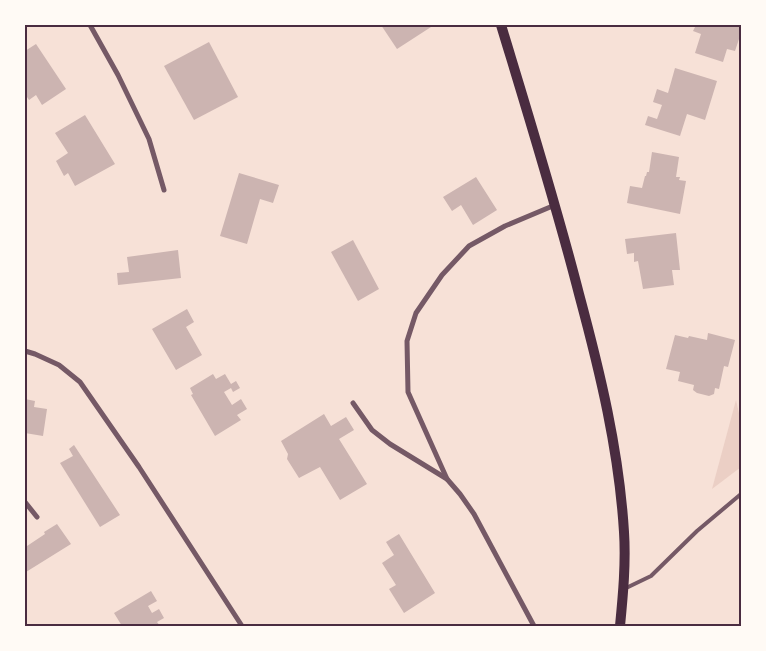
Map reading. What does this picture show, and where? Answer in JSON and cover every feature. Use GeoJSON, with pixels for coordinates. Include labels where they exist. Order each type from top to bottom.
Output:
{"type":"FeatureCollection","features":[{"type":"Feature","properties":{"kind":"main road"},"geometry":{"type":"LineString","coordinates":[[502,25],[555,205],[600,373],[615,447],[624,532],[620,626]]}},
{"type":"Feature","properties":{"kind":"street"},"geometry":{"type":"LineString","coordinates":[[90,25],[118,75],[149,139],[164,190]]}},
{"type":"Feature","properties":{"kind":"street"},"geometry":{"type":"LineString","coordinates":[[534,626],[474,514],[447,479],[408,392],[407,341],[416,312],[442,276],[469,246],[505,226],[555,205]]}},
{"type":"Feature","properties":{"kind":"street"},"geometry":{"type":"LineString","coordinates":[[25,351],[59,366],[80,382],[139,467],[242,626]]}},
{"type":"Feature","properties":{"kind":"street"},"geometry":{"type":"LineString","coordinates":[[352,403],[372,430],[390,444],[447,479]]}},
{"type":"Feature","properties":{"kind":"street"},"geometry":{"type":"LineString","coordinates":[[25,502],[37,517]]}},
{"type":"Feature","properties":{"kind":"lane"},"geometry":{"type":"LineString","coordinates":[[622,590],[651,576],[696,531],[741,494]]}},
{"type":"Feature","properties":{"kind":"shaded area"},"geometry":{"type":"Polygon","coordinates":[[[736,400],[741,422],[741,467],[712,489],[736,400]]]}},
{"type":"Feature","properties":{"kind":"building"},"geometry":{"type":"Polygon","coordinates":[[[381,25],[429,25],[431,27],[397,49],[381,25]]]}},
{"type":"Feature","properties":{"kind":"building"},"geometry":{"type":"Polygon","coordinates":[[[696,25],[741,25],[741,33],[735,51],[727,49],[723,62],[695,53],[701,34],[693,31],[696,25]]]}},
{"type":"Feature","properties":{"kind":"building"},"geometry":{"type":"Polygon","coordinates":[[[209,42],[238,97],[194,120],[164,66],[209,42]]]}},
{"type":"Feature","properties":{"kind":"building"},"geometry":{"type":"Polygon","coordinates":[[[36,44],[66,89],[42,105],[36,95],[29,100],[25,94],[25,83],[27,81],[25,78],[25,51],[36,44]]]}},
{"type":"Feature","properties":{"kind":"building"},"geometry":{"type":"Polygon","coordinates":[[[675,68],[717,81],[705,120],[687,114],[680,136],[645,125],[648,116],[657,119],[662,105],[653,102],[657,89],[668,93],[675,68]]]}},
{"type":"Feature","properties":{"kind":"building"},"geometry":{"type":"Polygon","coordinates":[[[85,115],[115,164],[75,186],[68,173],[64,176],[56,161],[68,153],[55,133],[85,115]]]}},
{"type":"Feature","properties":{"kind":"building"},"geometry":{"type":"Polygon","coordinates":[[[652,152],[679,157],[676,177],[680,177],[679,180],[686,181],[680,214],[627,203],[630,186],[642,188],[645,176],[649,172],[652,152]]]}},
{"type":"Feature","properties":{"kind":"building"},"geometry":{"type":"Polygon","coordinates":[[[239,173],[279,185],[273,203],[260,199],[247,244],[220,236],[239,173]]]}},
{"type":"Feature","properties":{"kind":"building"},"geometry":{"type":"Polygon","coordinates":[[[476,177],[497,210],[473,225],[461,205],[452,211],[443,197],[476,177]]]}},
{"type":"Feature","properties":{"kind":"building"},"geometry":{"type":"Polygon","coordinates":[[[676,233],[680,270],[672,270],[674,285],[643,289],[638,261],[634,262],[634,253],[627,254],[625,239],[676,233]]]}},
{"type":"Feature","properties":{"kind":"building"},"geometry":{"type":"Polygon","coordinates":[[[353,240],[379,289],[358,301],[331,252],[353,240]]]}},
{"type":"Feature","properties":{"kind":"building"},"geometry":{"type":"Polygon","coordinates":[[[178,250],[181,278],[118,285],[117,273],[129,272],[127,257],[178,250]]]}},
{"type":"Feature","properties":{"kind":"building"},"geometry":{"type":"Polygon","coordinates":[[[187,309],[194,322],[186,327],[202,355],[176,370],[152,329],[187,309]]]}},
{"type":"Feature","properties":{"kind":"building"},"geometry":{"type":"Polygon","coordinates":[[[708,333],[735,340],[728,367],[724,366],[719,389],[715,388],[714,394],[709,396],[697,393],[693,390],[694,385],[678,381],[680,372],[666,369],[675,335],[707,340],[708,333]]]}},
{"type":"Feature","properties":{"kind":"building"},"geometry":{"type":"Polygon","coordinates":[[[213,374],[216,379],[225,374],[231,384],[236,381],[240,388],[233,392],[231,388],[224,392],[232,405],[241,399],[247,409],[237,415],[241,420],[215,436],[191,395],[193,394],[190,388],[213,374]]]}},
{"type":"Feature","properties":{"kind":"building"},"geometry":{"type":"Polygon","coordinates":[[[25,399],[35,401],[34,407],[47,409],[43,436],[25,433],[25,399]]]}},
{"type":"Feature","properties":{"kind":"building"},"geometry":{"type":"Polygon","coordinates":[[[324,414],[331,426],[346,417],[354,430],[339,439],[367,484],[340,500],[320,467],[299,478],[287,459],[288,454],[281,441],[324,414]]]}},
{"type":"Feature","properties":{"kind":"building"},"geometry":{"type":"Polygon","coordinates":[[[74,445],[120,515],[100,527],[60,463],[73,456],[69,449],[74,445]]]}},
{"type":"Feature","properties":{"kind":"building"},"geometry":{"type":"Polygon","coordinates":[[[57,524],[71,544],[26,572],[25,545],[27,546],[57,524]]]}},
{"type":"Feature","properties":{"kind":"building"},"geometry":{"type":"Polygon","coordinates":[[[399,534],[435,593],[404,613],[389,589],[396,585],[382,563],[394,555],[386,542],[399,534]]]}},
{"type":"Feature","properties":{"kind":"building"},"geometry":{"type":"Polygon","coordinates":[[[151,591],[157,601],[148,606],[152,613],[159,609],[164,618],[157,622],[160,626],[122,626],[114,613],[151,591]]]}}]}
